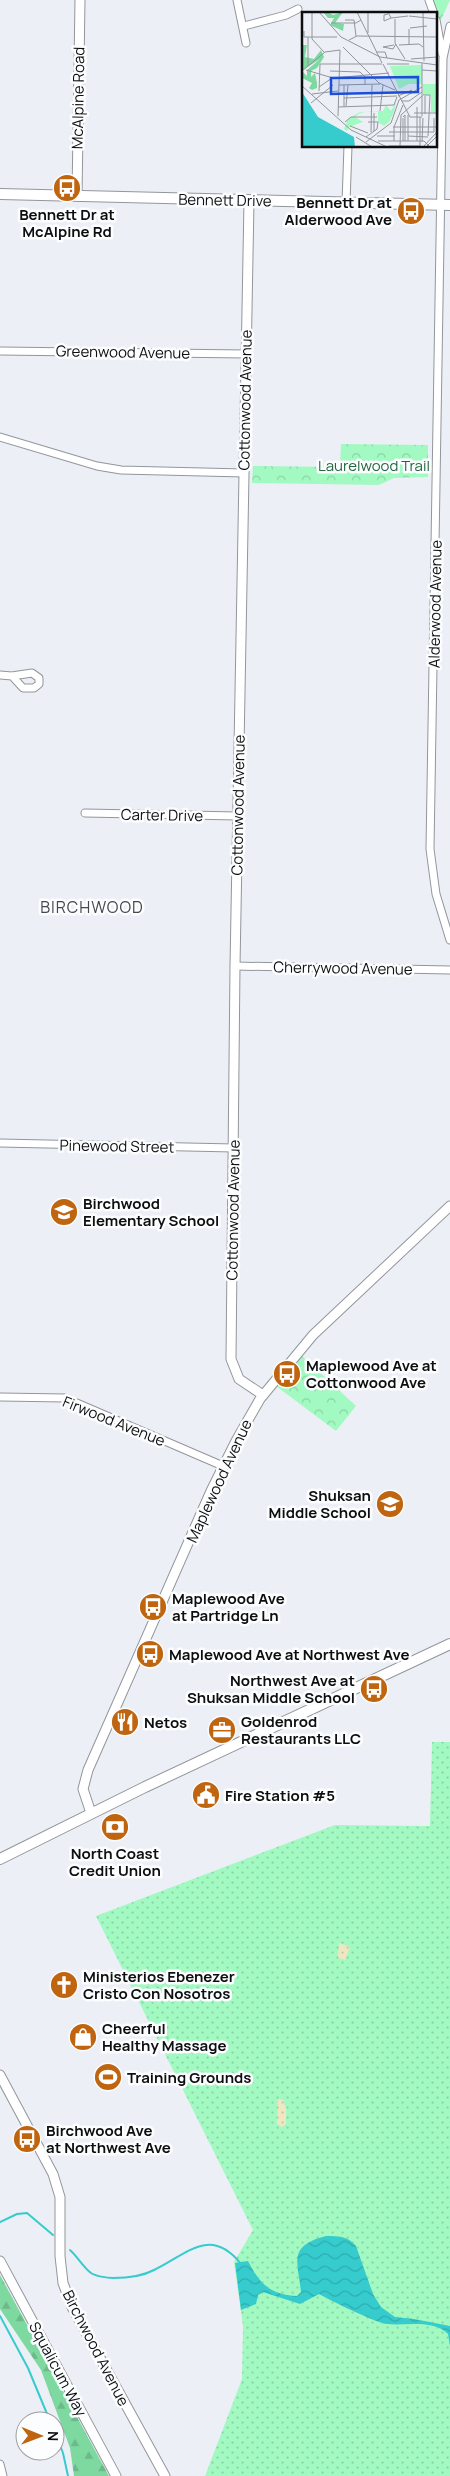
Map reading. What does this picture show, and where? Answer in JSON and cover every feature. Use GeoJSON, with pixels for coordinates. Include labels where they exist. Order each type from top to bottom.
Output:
{"type":"FeatureCollection","features":[{"type":"Feature","properties":{"kind":"main road","name":"Bennett Drive"},"geometry":{"type":"LineString","coordinates":[[0,194],[445,205]]}},
{"type":"Feature","properties":{"kind":"main road"},"geometry":{"type":"LineString","coordinates":[[0,1859],[92,1813],[450,1644]]}},
{"type":"Feature","properties":{"kind":"street","name":"McAlpine Road"},"geometry":{"type":"LineString","coordinates":[[77,196],[80,0]]}},
{"type":"Feature","properties":{"kind":"street"},"geometry":{"type":"LineString","coordinates":[[237,0],[244,26],[246,43]]}},
{"type":"Feature","properties":{"kind":"street"},"geometry":{"type":"LineString","coordinates":[[429,0],[433,12]]}},
{"type":"Feature","properties":{"kind":"street"},"geometry":{"type":"LineString","coordinates":[[244,26],[286,15],[298,9]]}},
{"type":"Feature","properties":{"kind":"street","name":"Alderwood Avenue"},"geometry":{"type":"LineString","coordinates":[[450,26],[443,58],[445,205],[430,849],[436,894],[450,940]]}},
{"type":"Feature","properties":{"kind":"street"},"geometry":{"type":"LineString","coordinates":[[438,31],[443,58]]}},
{"type":"Feature","properties":{"kind":"street"},"geometry":{"type":"LineString","coordinates":[[346,203],[348,148]]}},
{"type":"Feature","properties":{"kind":"street","name":"Cottonwood Avenue"},"geometry":{"type":"LineString","coordinates":[[249,201],[235,966],[231,1359],[239,1378],[263,1395]]}},
{"type":"Feature","properties":{"kind":"street","name":"Greenwood Avenue"},"geometry":{"type":"LineString","coordinates":[[0,350],[246,354]]}},
{"type":"Feature","properties":{"kind":"street"},"geometry":{"type":"LineString","coordinates":[[0,437],[97,466],[121,470],[244,473]]}},
{"type":"Feature","properties":{"kind":"street"},"geometry":{"type":"LineString","coordinates":[[0,675],[12,676]]}},
{"type":"Feature","properties":{"kind":"street","name":"Carter Drive"},"geometry":{"type":"LineString","coordinates":[[85,813],[238,816]]}},
{"type":"Feature","properties":{"kind":"street","name":"Cherrywood Avenue"},"geometry":{"type":"LineString","coordinates":[[235,966],[450,970]]}},
{"type":"Feature","properties":{"kind":"street","name":"Pinewood Street"},"geometry":{"type":"LineString","coordinates":[[0,1143],[234,1148]]}},
{"type":"Feature","properties":{"kind":"street","name":"Maplewood Avenue"},"geometry":{"type":"LineString","coordinates":[[92,1813],[84,1789],[88,1770],[223,1466],[263,1395],[312,1335],[450,1206]]}},
{"type":"Feature","properties":{"kind":"street","name":"Firwood Avenue"},"geometry":{"type":"LineString","coordinates":[[0,1397],[65,1398],[223,1466]]}},
{"type":"Feature","properties":{"kind":"street","name":"Birchwood Avenue"},"geometry":{"type":"LineString","coordinates":[[0,2075],[53,2174],[60,2197],[60,2256],[63,2283],[72,2307],[164,2476]]}},
{"type":"Feature","properties":{"kind":"street","name":"Squalicum Way"},"geometry":{"type":"LineString","coordinates":[[0,2261],[116,2476]]}},
{"type":"Feature","properties":{"kind":"street"},"geometry":{"type":"LineString","coordinates":[[0,2464],[2,2476]]}},
{"type":"Feature","properties":{"kind":"green space"},"geometry":{"type":"Polygon","coordinates":[[[432,0],[450,0],[441,20],[438,12],[436,12],[432,0]]]}},
{"type":"Feature","properties":{"kind":"green space","name":"Laurelwood Trail"},"geometry":{"type":"Polygon","coordinates":[[[341,444],[428,445],[428,477],[394,478],[379,485],[252,483],[253,466],[340,467],[341,444]]]}},
{"type":"Feature","properties":{"kind":"green space"},"geometry":{"type":"Polygon","coordinates":[[[301,1355],[356,1406],[336,1431],[276,1386],[301,1355]]]}},
{"type":"Feature","properties":{"kind":"green space"},"geometry":{"type":"Polygon","coordinates":[[[432,1742],[450,1742],[450,2476],[205,2476],[242,2379],[243,2326],[234,2262],[253,2230],[96,1916],[335,1825],[430,1826],[432,1742]]]}},
{"type":"Feature","properties":{"kind":"green space"},"geometry":{"type":"Polygon","coordinates":[[[0,2275],[109,2476],[74,2476],[70,2448],[65,2435],[65,2411],[56,2411],[41,2370],[0,2309],[0,2275]]]}},
{"type":"Feature","properties":{"kind":"sand"},"geometry":{"type":"Polygon","coordinates":[[[339,1943],[350,1947],[345,1960],[338,1958],[339,1943]]]}},
{"type":"Feature","properties":{"kind":"sand"},"geometry":{"type":"Polygon","coordinates":[[[278,2099],[283,2100],[286,2108],[286,2124],[282,2127],[277,2124],[278,2099]]]}},
{"type":"Feature","properties":{"kind":"water"},"geometry":{"type":"Polygon","coordinates":[[[326,2236],[346,2238],[356,2246],[373,2294],[381,2307],[395,2317],[450,2326],[450,2346],[448,2334],[435,2326],[382,2323],[319,2294],[300,2304],[263,2292],[258,2295],[256,2304],[241,2310],[235,2263],[248,2261],[256,2276],[266,2286],[280,2293],[297,2296],[301,2292],[297,2264],[300,2250],[314,2240],[326,2236]]]}},
{"type":"Feature","properties":{"kind":"waterway"},"geometry":{"type":"LineString","coordinates":[[0,2222],[17,2214],[27,2213],[53,2235]]}},
{"type":"Feature","properties":{"kind":"waterway"},"geometry":{"type":"LineString","coordinates":[[70,2250],[91,2273],[110,2278],[144,2274],[166,2264],[187,2251],[208,2245],[219,2246],[230,2252],[241,2264]]}},
{"type":"Feature","properties":{"kind":"waterway"},"geometry":{"type":"LineString","coordinates":[[0,2316],[28,2368],[46,2411]]}},
{"type":"Feature","properties":{"kind":"waterway"},"geometry":{"type":"LineString","coordinates":[[65,2461],[68,2476]]}},
{"type":"Feature","properties":{"kind":"place","name":"Bennett Dr at McAlpine Rd"},"geometry":{"type":"Point","coordinates":[67,188]}},
{"type":"Feature","properties":{"kind":"place","name":"Bennett Dr at Alderwood Ave"},"geometry":{"type":"Point","coordinates":[411,211]}},
{"type":"Feature","properties":{"kind":"place","name":"Birchwood Elementary School"},"geometry":{"type":"Point","coordinates":[64,1212]}},
{"type":"Feature","properties":{"kind":"place","name":"Maplewood Ave at Cottonwood Ave"},"geometry":{"type":"Point","coordinates":[287,1374]}},
{"type":"Feature","properties":{"kind":"place","name":"Shuksan Middle School"},"geometry":{"type":"Point","coordinates":[390,1504]}},
{"type":"Feature","properties":{"kind":"place","name":"Maplewood Ave at Partridge Ln"},"geometry":{"type":"Point","coordinates":[153,1607]}},
{"type":"Feature","properties":{"kind":"place","name":"Maplewood Ave at Northwest Ave"},"geometry":{"type":"Point","coordinates":[150,1654]}},
{"type":"Feature","properties":{"kind":"place","name":"Northwest Ave at Shuksan Middle School"},"geometry":{"type":"Point","coordinates":[374,1689]}},
{"type":"Feature","properties":{"kind":"place","name":"Netos"},"geometry":{"type":"Point","coordinates":[125,1722]}},
{"type":"Feature","properties":{"kind":"place","name":"Goldenrod Restaurants LLC"},"geometry":{"type":"Point","coordinates":[222,1730]}},
{"type":"Feature","properties":{"kind":"place","name":"Fire Station #5"},"geometry":{"type":"Point","coordinates":[206,1795]}},
{"type":"Feature","properties":{"kind":"place","name":"North Coast Credit Union"},"geometry":{"type":"Point","coordinates":[115,1827]}},
{"type":"Feature","properties":{"kind":"place","name":"Ministerios Ebenezer Cristo Con Nosotros"},"geometry":{"type":"Point","coordinates":[64,1985]}},
{"type":"Feature","properties":{"kind":"place","name":"Cheerful Healthy Massage"},"geometry":{"type":"Point","coordinates":[83,2037]}},
{"type":"Feature","properties":{"kind":"place","name":"Training Grounds"},"geometry":{"type":"Point","coordinates":[108,2077]}},
{"type":"Feature","properties":{"kind":"place","name":"Birchwood Ave at Northwest Ave"},"geometry":{"type":"Point","coordinates":[27,2139]}},
{"type":"Feature","properties":{"kind":"district","name":"BIRCHWOOD"},"geometry":{"type":"Point","coordinates":[92,907]}}]}
